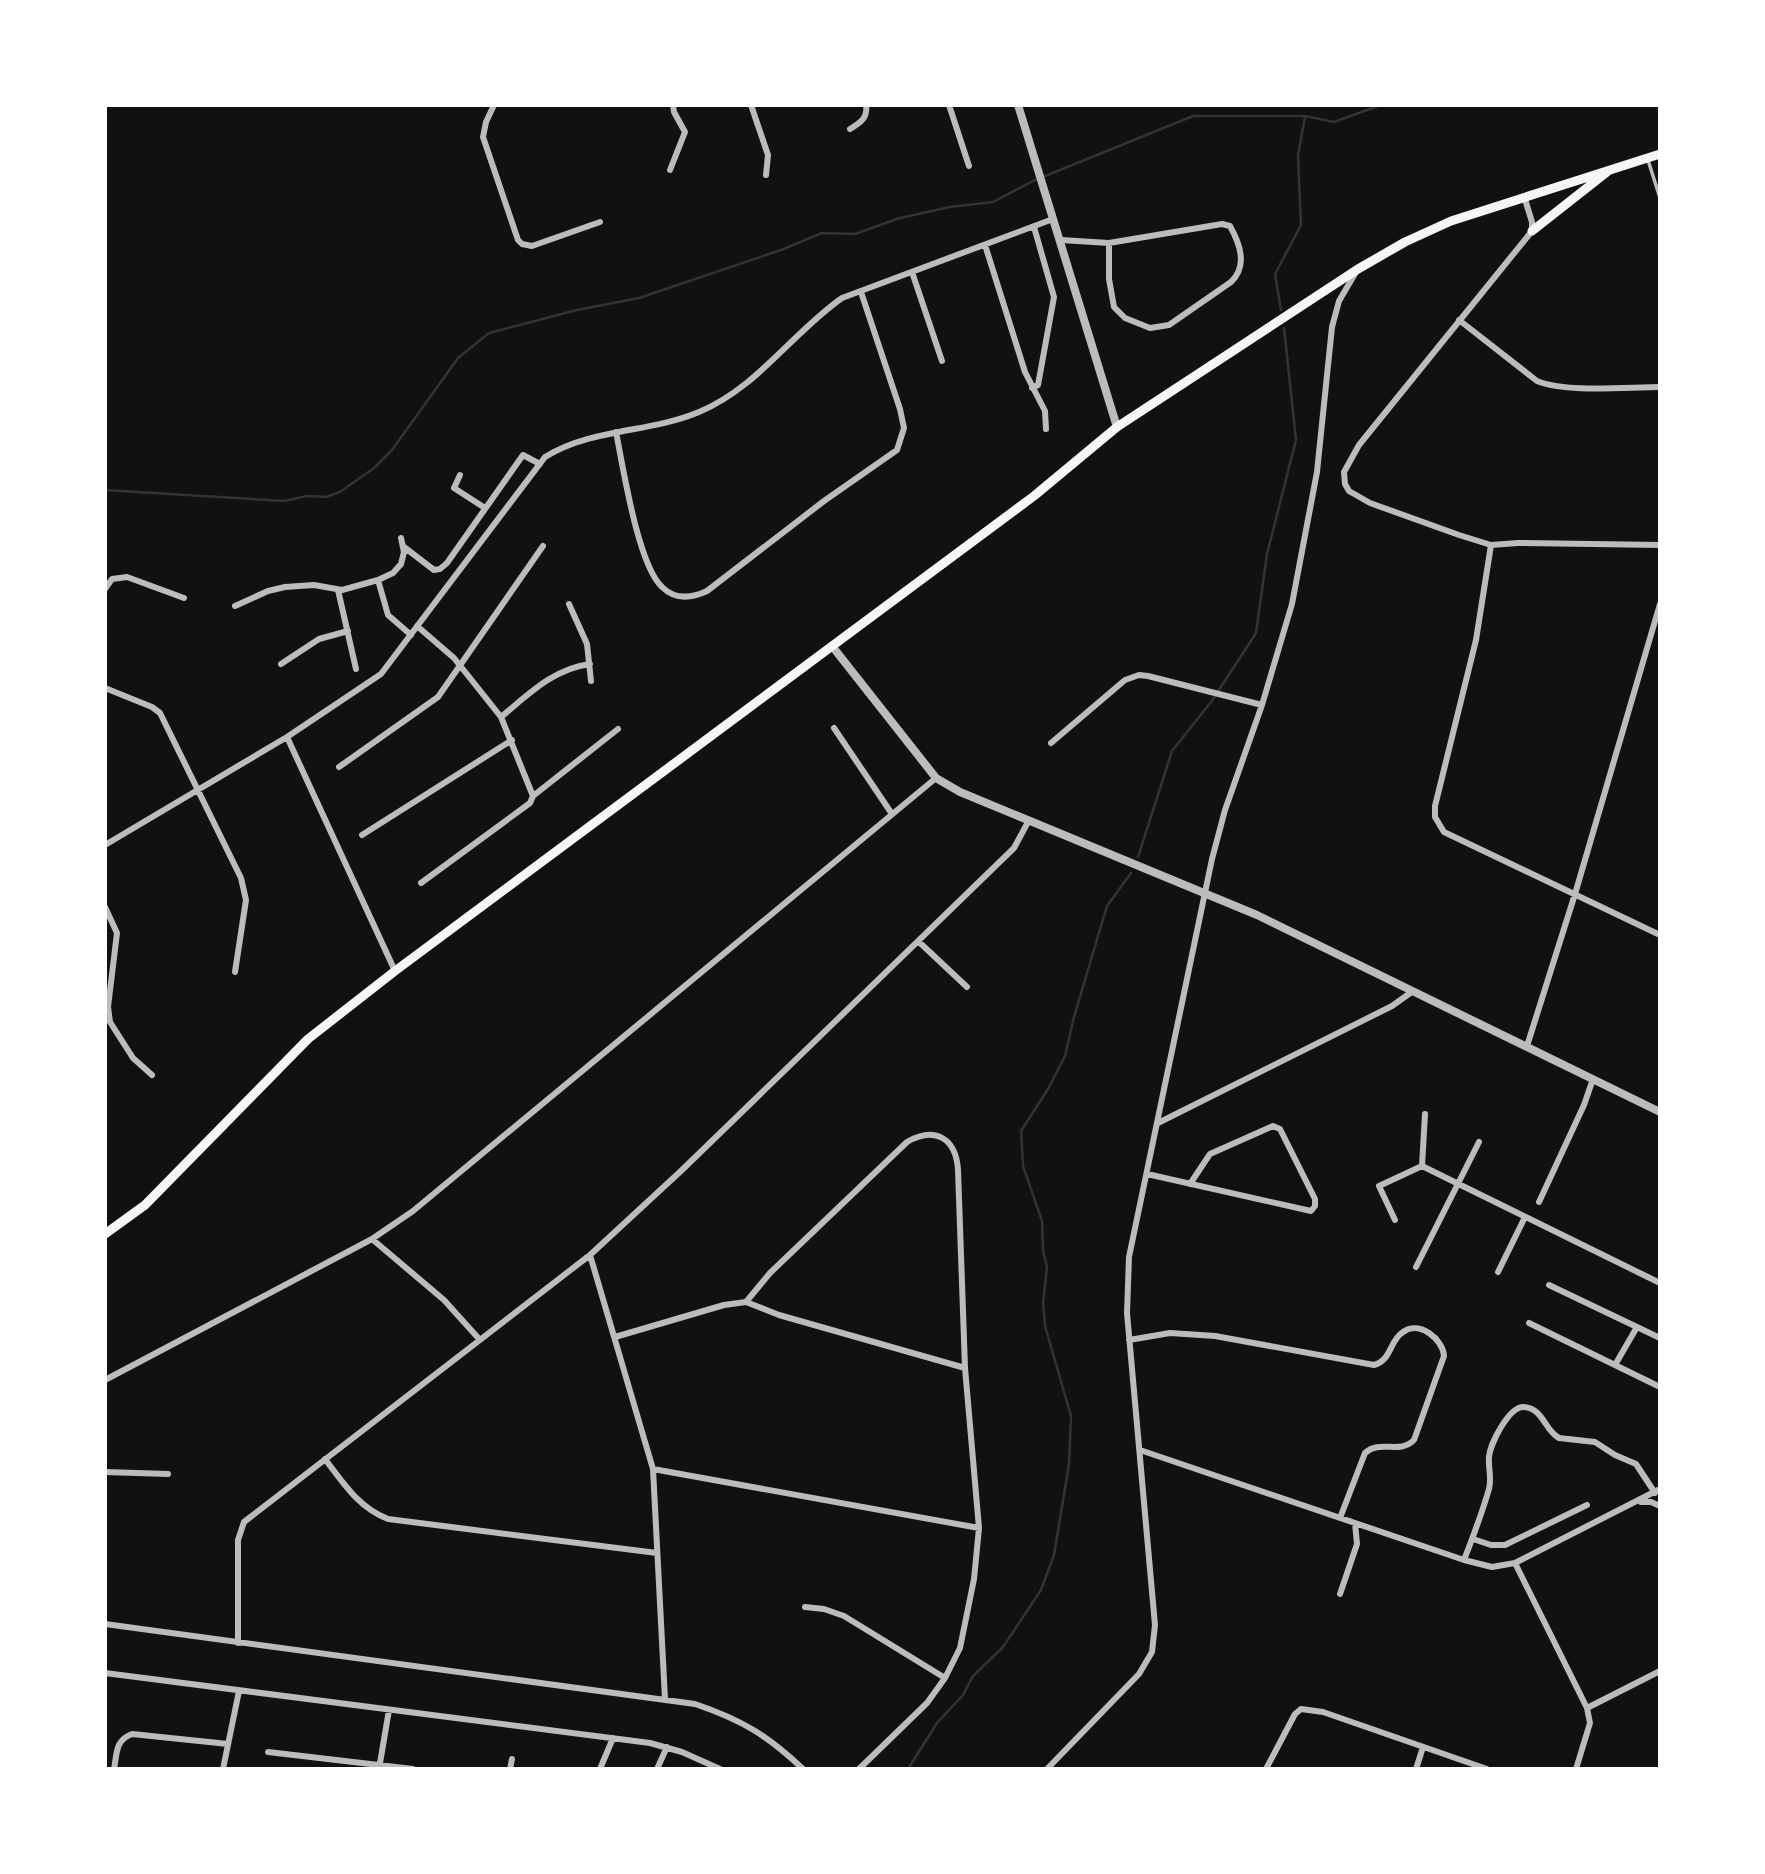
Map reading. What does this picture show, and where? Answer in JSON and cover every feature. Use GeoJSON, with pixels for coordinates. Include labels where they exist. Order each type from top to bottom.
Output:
{"type":"FeatureCollection","features":[{"type":"Feature","properties":{"kind":"main road"},"geometry":{"type":"LineString","coordinates":[[105,1234],[145,1205],[287,1058],[395,971],[1034,496],[1117,427],[1358,269],[1428,230],[1524,196],[1660,154]]}},
{"type":"Feature","properties":{"kind":"main road"},"geometry":{"type":"LineString","coordinates":[[1532,232],[1611,169]]}},
{"type":"Feature","properties":{"kind":"street"},"geometry":{"type":"LineString","coordinates":[[495,105],[486,122],[483,137],[518,240],[532,246],[600,222]]}},
{"type":"Feature","properties":{"kind":"street"},"geometry":{"type":"LineString","coordinates":[[670,170],[685,132],[673,105]]}},
{"type":"Feature","properties":{"kind":"street"},"geometry":{"type":"LineString","coordinates":[[751,105],[768,155],[766,175]]}},
{"type":"Feature","properties":{"kind":"street"},"geometry":{"type":"LineString","coordinates":[[850,130],[863,121],[866,105]]}},
{"type":"Feature","properties":{"kind":"street"},"geometry":{"type":"LineString","coordinates":[[949,105],[969,166]]}},
{"type":"Feature","properties":{"kind":"street"},"geometry":{"type":"LineString","coordinates":[[1018,105],[1117,427]]}},
{"type":"Feature","properties":{"kind":"street"},"geometry":{"type":"LineString","coordinates":[[1524,196],[1532,222],[1532,232],[1359,445],[1344,472],[1345,484],[1349,491],[1370,503],[1491,545],[1660,545]]}},
{"type":"Feature","properties":{"kind":"street"},"geometry":{"type":"LineString","coordinates":[[105,845],[287,737],[381,674],[540,464],[555,451],[594,436],[681,419],[728,398],[750,382],[819,315],[842,298],[1053,219]]}},
{"type":"Feature","properties":{"kind":"street"},"geometry":{"type":"LineString","coordinates":[[1061,240],[1109,243],[1222,224],[1230,226],[1234,233],[1242,264],[1238,276],[1231,282],[1169,325],[1150,328],[1125,318],[1114,307],[1109,279],[1109,243]]}},
{"type":"Feature","properties":{"kind":"street"},"geometry":{"type":"LineString","coordinates":[[1032,388],[1038,385],[1054,297],[1034,227]]}},
{"type":"Feature","properties":{"kind":"street"},"geometry":{"type":"LineString","coordinates":[[985,245],[1025,372],[1045,411],[1045,429]]}},
{"type":"Feature","properties":{"kind":"street"},"geometry":{"type":"LineString","coordinates":[[1046,1769],[1139,1674],[1152,1652],[1155,1625],[1126,1294],[1129,1257],[1205,893],[1225,810],[1262,705],[1292,604],[1317,471],[1335,312],[1358,269]]}},
{"type":"Feature","properties":{"kind":"street"},"geometry":{"type":"LineString","coordinates":[[912,272],[942,361]]}},
{"type":"Feature","properties":{"kind":"street"},"geometry":{"type":"LineString","coordinates":[[616,432],[632,511],[655,580],[676,596],[693,597],[707,591],[824,501],[897,450],[904,428],[900,410],[861,292]]}},
{"type":"Feature","properties":{"kind":"street"},"geometry":{"type":"LineString","coordinates":[[1460,320],[1536,381],[1544,384],[1575,387],[1660,387]]}},
{"type":"Feature","properties":{"kind":"street"},"geometry":{"type":"LineString","coordinates":[[404,547],[434,570],[440,569],[447,563],[523,455],[540,464]]}},
{"type":"Feature","properties":{"kind":"street"},"geometry":{"type":"LineString","coordinates":[[460,475],[454,488],[485,508]]}},
{"type":"Feature","properties":{"kind":"street"},"geometry":{"type":"LineString","coordinates":[[235,606],[268,591],[285,587],[314,585],[346,590],[378,580],[399,567],[404,556],[401,538]]}},
{"type":"Feature","properties":{"kind":"street"},"geometry":{"type":"LineString","coordinates":[[1491,545],[1476,640],[1437,793],[1435,817],[1444,832],[1660,935]]}},
{"type":"Feature","properties":{"kind":"street"},"geometry":{"type":"LineString","coordinates":[[339,767],[438,697],[543,546]]}},
{"type":"Feature","properties":{"kind":"street"},"geometry":{"type":"LineString","coordinates":[[105,589],[112,579],[127,577],[184,598]]}},
{"type":"Feature","properties":{"kind":"street"},"geometry":{"type":"LineString","coordinates":[[378,580],[387,615],[411,635]]}},
{"type":"Feature","properties":{"kind":"street"},"geometry":{"type":"LineString","coordinates":[[338,590],[356,669]]}},
{"type":"Feature","properties":{"kind":"street"},"geometry":{"type":"LineString","coordinates":[[569,604],[584,635],[591,681]]}},
{"type":"Feature","properties":{"kind":"street"},"geometry":{"type":"LineString","coordinates":[[1527,1046],[1660,607]]}},
{"type":"Feature","properties":{"kind":"street"},"geometry":{"type":"LineString","coordinates":[[417,626],[459,664],[501,717],[533,796]]}},
{"type":"Feature","properties":{"kind":"street"},"geometry":{"type":"LineString","coordinates":[[281,664],[319,639],[348,631]]}},
{"type":"Feature","properties":{"kind":"street"},"geometry":{"type":"LineString","coordinates":[[832,646],[936,778],[960,792],[1257,915],[1660,1112]]}},
{"type":"Feature","properties":{"kind":"street"},"geometry":{"type":"LineString","coordinates":[[501,717],[550,677],[565,669],[590,664]]}},
{"type":"Feature","properties":{"kind":"street"},"geometry":{"type":"LineString","coordinates":[[1051,743],[1117,686],[1133,676],[1148,676],[1262,705]]}},
{"type":"Feature","properties":{"kind":"street"},"geometry":{"type":"LineString","coordinates":[[105,688],[152,707],[160,713],[241,878],[245,893],[235,972]]}},
{"type":"Feature","properties":{"kind":"street"},"geometry":{"type":"LineString","coordinates":[[834,728],[892,814]]}},
{"type":"Feature","properties":{"kind":"street"},"geometry":{"type":"LineString","coordinates":[[421,883],[530,803],[533,796],[618,729]]}},
{"type":"Feature","properties":{"kind":"street"},"geometry":{"type":"LineString","coordinates":[[287,737],[395,971]]}},
{"type":"Feature","properties":{"kind":"street"},"geometry":{"type":"LineString","coordinates":[[362,835],[512,740]]}},
{"type":"Feature","properties":{"kind":"street"},"geometry":{"type":"LineString","coordinates":[[105,1380],[372,1239],[412,1211],[936,778]]}},
{"type":"Feature","properties":{"kind":"street"},"geometry":{"type":"LineString","coordinates":[[238,1643],[238,1540],[240,1531],[251,1515],[590,1255],[682,1170],[1014,848],[1028,822]]}},
{"type":"Feature","properties":{"kind":"street"},"geometry":{"type":"LineString","coordinates":[[105,907],[117,933],[108,1007],[110,1022],[133,1058],[152,1075]]}},
{"type":"Feature","properties":{"kind":"street"},"geometry":{"type":"LineString","coordinates":[[918,941],[967,986]]}},
{"type":"Feature","properties":{"kind":"street"},"geometry":{"type":"LineString","coordinates":[[1158,1123],[1392,1006],[1413,991]]}},
{"type":"Feature","properties":{"kind":"street"},"geometry":{"type":"LineString","coordinates":[[1539,1202],[1584,1105],[1593,1079]]}},
{"type":"Feature","properties":{"kind":"street"},"geometry":{"type":"LineString","coordinates":[[1422,1166],[1425,1114]]}},
{"type":"Feature","properties":{"kind":"street"},"geometry":{"type":"LineString","coordinates":[[1147,1174],[1190,1184],[1311,1211],[1315,1206],[1315,1199],[1280,1129],[1273,1126],[1210,1154],[1190,1184]]}},
{"type":"Feature","properties":{"kind":"street"},"geometry":{"type":"LineString","coordinates":[[746,1302],[770,1273],[907,1142],[918,1136],[936,1136],[945,1139],[956,1152],[965,1368],[979,1528],[974,1579],[960,1648],[945,1678],[927,1703],[859,1769]]}},
{"type":"Feature","properties":{"kind":"street"},"geometry":{"type":"LineString","coordinates":[[1416,1268],[1479,1142]]}},
{"type":"Feature","properties":{"kind":"street"},"geometry":{"type":"LineString","coordinates":[[1422,1166],[1660,1283]]}},
{"type":"Feature","properties":{"kind":"street"},"geometry":{"type":"LineString","coordinates":[[1395,1220],[1379,1186],[1422,1166]]}},
{"type":"Feature","properties":{"kind":"street"},"geometry":{"type":"LineString","coordinates":[[1498,1272],[1525,1217]]}},
{"type":"Feature","properties":{"kind":"street"},"geometry":{"type":"LineString","coordinates":[[372,1239],[444,1300],[480,1340]]}},
{"type":"Feature","properties":{"kind":"street"},"geometry":{"type":"LineString","coordinates":[[590,1255],[653,1469],[665,1699]]}},
{"type":"Feature","properties":{"kind":"street"},"geometry":{"type":"LineString","coordinates":[[1549,1285],[1660,1338]]}},
{"type":"Feature","properties":{"kind":"street"},"geometry":{"type":"LineString","coordinates":[[615,1337],[724,1305],[746,1302],[779,1315],[965,1368]]}},
{"type":"Feature","properties":{"kind":"street"},"geometry":{"type":"LineString","coordinates":[[1529,1322],[1660,1387]]}},
{"type":"Feature","properties":{"kind":"street"},"geometry":{"type":"LineString","coordinates":[[1615,1365],[1637,1327]]}},
{"type":"Feature","properties":{"kind":"street"},"geometry":{"type":"LineString","coordinates":[[1129,1339],[1170,1334],[1215,1336],[1374,1365],[1384,1361],[1405,1330],[1411,1328],[1438,1339],[1444,1349],[1444,1356],[1414,1440],[1404,1448],[1379,1446],[1365,1453],[1340,1518]]}},
{"type":"Feature","properties":{"kind":"street"},"geometry":{"type":"LineString","coordinates":[[1140,1450],[1464,1560],[1492,1567],[1515,1563],[1657,1491],[1636,1464],[1595,1442],[1554,1436],[1539,1413],[1521,1407],[1511,1412],[1505,1420],[1489,1453],[1490,1486],[1464,1560]]}},
{"type":"Feature","properties":{"kind":"street"},"geometry":{"type":"LineString","coordinates":[[325,1459],[355,1499],[377,1515],[388,1519],[657,1553]]}},
{"type":"Feature","properties":{"kind":"street"},"geometry":{"type":"LineString","coordinates":[[653,1469],[979,1528]]}},
{"type":"Feature","properties":{"kind":"street"},"geometry":{"type":"LineString","coordinates":[[105,1472],[168,1474]]}},
{"type":"Feature","properties":{"kind":"street"},"geometry":{"type":"LineString","coordinates":[[1635,1502],[1651,1502],[1660,1506]]}},
{"type":"Feature","properties":{"kind":"street"},"geometry":{"type":"LineString","coordinates":[[1473,1539],[1491,1545],[1505,1545],[1587,1505]]}},
{"type":"Feature","properties":{"kind":"street"},"geometry":{"type":"LineString","coordinates":[[1340,1594],[1357,1544],[1355,1523]]}},
{"type":"Feature","properties":{"kind":"street"},"geometry":{"type":"LineString","coordinates":[[1515,1563],[1587,1708],[1591,1723],[1576,1769]]}},
{"type":"Feature","properties":{"kind":"street"},"geometry":{"type":"LineString","coordinates":[[805,1607],[824,1609],[844,1616],[945,1678]]}},
{"type":"Feature","properties":{"kind":"street"},"geometry":{"type":"LineString","coordinates":[[105,1624],[695,1704],[747,1724],[776,1743],[803,1769]]}},
{"type":"Feature","properties":{"kind":"street"},"geometry":{"type":"LineString","coordinates":[[1587,1708],[1660,1671]]}},
{"type":"Feature","properties":{"kind":"street"},"geometry":{"type":"LineString","coordinates":[[105,1673],[613,1738],[667,1747],[699,1758],[720,1769]]}},
{"type":"Feature","properties":{"kind":"street"},"geometry":{"type":"LineString","coordinates":[[223,1769],[239,1691]]}},
{"type":"Feature","properties":{"kind":"street"},"geometry":{"type":"LineString","coordinates":[[1266,1769],[1295,1714],[1301,1709],[1322,1713],[1487,1769]]}},
{"type":"Feature","properties":{"kind":"street"},"geometry":{"type":"LineString","coordinates":[[380,1767],[389,1710]]}},
{"type":"Feature","properties":{"kind":"street"},"geometry":{"type":"LineString","coordinates":[[114,1769],[118,1745],[132,1734],[228,1744]]}},
{"type":"Feature","properties":{"kind":"street"},"geometry":{"type":"LineString","coordinates":[[600,1769],[613,1738]]}},
{"type":"Feature","properties":{"kind":"street"},"geometry":{"type":"LineString","coordinates":[[657,1769],[667,1747]]}},
{"type":"Feature","properties":{"kind":"street"},"geometry":{"type":"LineString","coordinates":[[1416,1769],[1423,1747]]}},
{"type":"Feature","properties":{"kind":"street"},"geometry":{"type":"LineString","coordinates":[[268,1752],[413,1769]]}},
{"type":"Feature","properties":{"kind":"street"},"geometry":{"type":"LineString","coordinates":[[510,1769],[512,1759]]}},
{"type":"Feature","properties":{"kind":"lane"},"geometry":{"type":"LineString","coordinates":[[1647,158],[1660,198]]}},
{"type":"Feature","properties":{"kind":"waterway"},"geometry":{"type":"LineString","coordinates":[[105,490],[284,501],[307,496],[326,497],[340,492],[374,468],[392,450],[458,358],[489,333],[577,310],[639,298],[781,250],[822,233],[855,234],[900,218],[950,207],[993,202],[1033,181],[1193,116],[1305,116],[1334,122],[1381,105]]}},
{"type":"Feature","properties":{"kind":"waterway"},"geometry":{"type":"LineString","coordinates":[[1281,310],[1275,274],[1301,225],[1298,155],[1305,117]]}},
{"type":"Feature","properties":{"kind":"waterway"},"geometry":{"type":"LineString","coordinates":[[1138,857],[1172,751],[1211,702],[1256,633],[1267,554],[1296,440],[1284,328]]}},
{"type":"Feature","properties":{"kind":"waterway"},"geometry":{"type":"LineString","coordinates":[[908,1769],[937,1723],[963,1695],[973,1676],[1003,1647],[1041,1590],[1054,1555],[1069,1464],[1071,1416],[1045,1326],[1043,1302],[1047,1268],[1042,1221],[1023,1166],[1021,1131],[1065,1056],[1107,906],[1131,873]]}}]}
